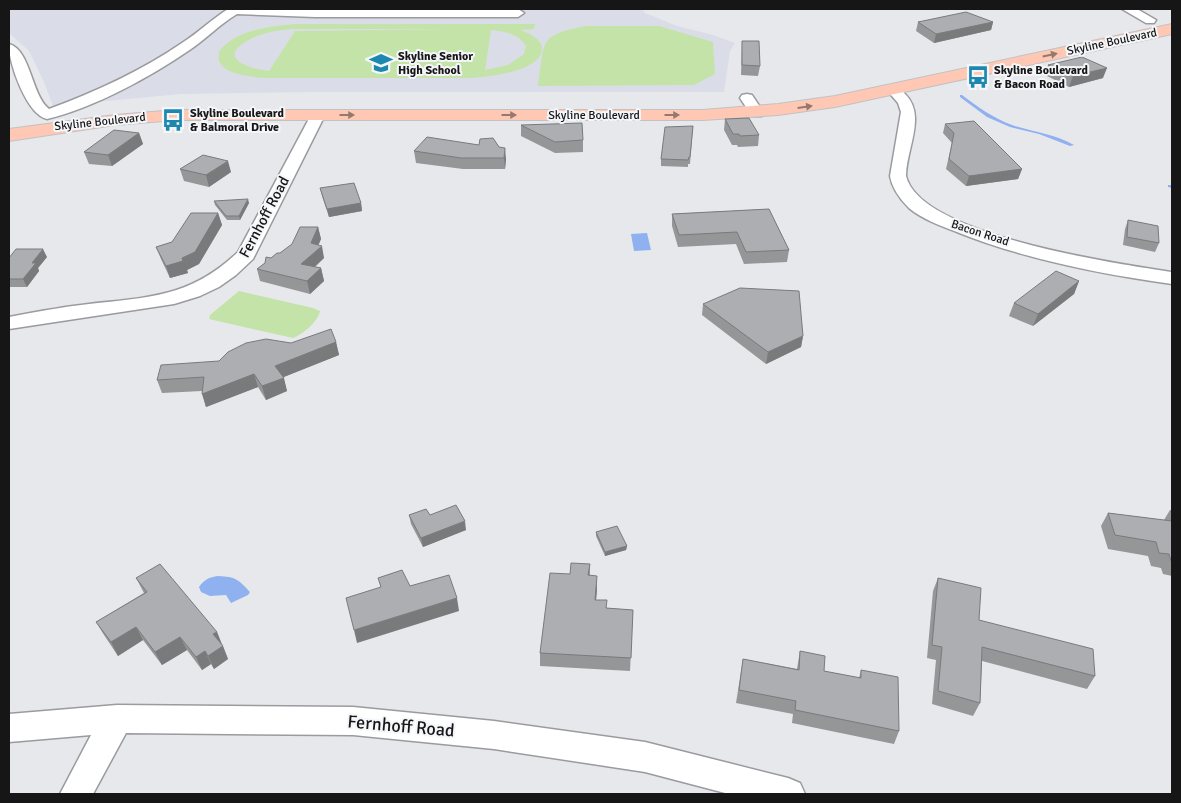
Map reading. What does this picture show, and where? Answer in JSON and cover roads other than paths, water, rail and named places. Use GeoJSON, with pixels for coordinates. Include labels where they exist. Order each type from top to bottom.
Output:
{"type":"FeatureCollection","features":[{"type":"Feature","properties":{"kind":"main road","name":"Skyline Boulevard"},"geometry":{"type":"LineString","coordinates":[[995,52],[1172,17]]}},
{"type":"Feature","properties":{"kind":"main road","name":"Skyline Boulevard"},"geometry":{"type":"LineString","coordinates":[[9,135],[48,121],[141,103],[202,100],[702,101],[752,106],[812,106],[1172,29]]}},
{"type":"Feature","properties":{"kind":"main road","name":"Skyline Boulevard"},"geometry":{"type":"LineString","coordinates":[[9,121],[122,119],[176,115],[703,115],[752,106],[842,83]]}},
{"type":"Feature","properties":{"kind":"street"},"geometry":{"type":"LineString","coordinates":[[9,48],[20,64],[37,109],[48,121],[170,57],[235,9],[315,13],[518,13]]}},
{"type":"Feature","properties":{"kind":"street"},"geometry":{"type":"LineString","coordinates":[[1128,9],[1150,20]]}},
{"type":"Feature","properties":{"kind":"street","name":"Bacon Road"},"geometry":{"type":"LineString","coordinates":[[893,89],[906,104],[908,114],[897,167],[900,186],[911,201],[927,212],[948,224],[1075,262],[1172,278]]}},
{"type":"Feature","properties":{"kind":"street","name":"Fernhoff Road"},"geometry":{"type":"LineString","coordinates":[[9,323],[58,314],[162,301],[193,293],[215,283],[232,271],[246,255],[318,115]]}},
{"type":"Feature","properties":{"kind":"street"},"geometry":{"type":"LineString","coordinates":[[76,794],[117,719]]}},
{"type":"Feature","properties":{"kind":"street","name":"Fernhoff Road"},"geometry":{"type":"LineString","coordinates":[[9,728],[117,719],[352,721],[494,734],[645,757],[788,794]]}},
{"type":"Feature","properties":{"kind":"water"},"geometry":{"type":"Polygon","coordinates":[[[647,233],[651,250],[634,251],[631,234],[647,233]]]}},
{"type":"Feature","properties":{"kind":"water"},"geometry":{"type":"Polygon","coordinates":[[[218,576],[236,580],[250,592],[248,595],[231,603],[226,595],[210,596],[201,592],[199,587],[203,582],[218,576]]]}},
{"type":"Feature","properties":{"kind":"waterway"},"geometry":{"type":"LineString","coordinates":[[961,96],[988,116],[1011,126],[1040,133],[1072,145]]}},
{"type":"Feature","properties":{"kind":"place","name":"Skyline Senior High School"},"geometry":{"type":"Point","coordinates":[381,63]}},
{"type":"Feature","properties":{"kind":"place","name":"Skyline Boulevard & Bacon Road"},"geometry":{"type":"Point","coordinates":[978,77]}},
{"type":"Feature","properties":{"kind":"place","name":"Skyline Boulevard & Balmoral Drive"},"geometry":{"type":"Point","coordinates":[173,120]}}]}
